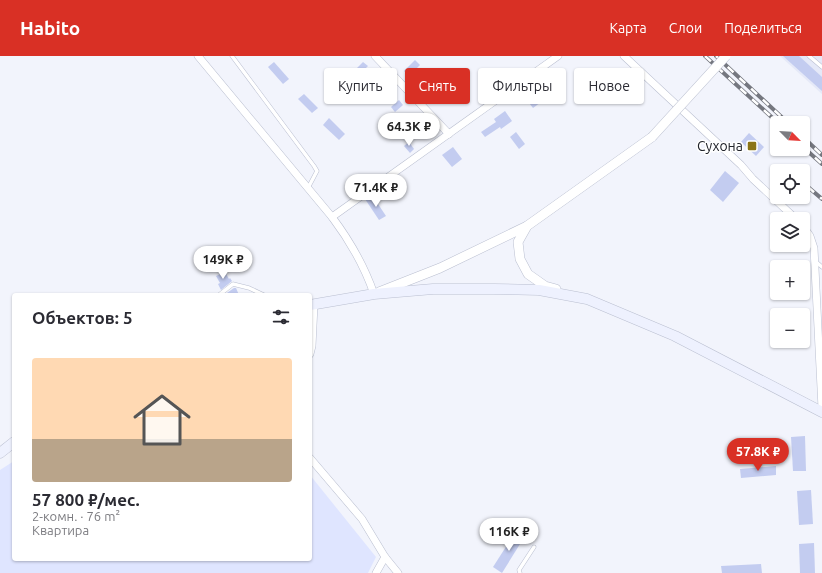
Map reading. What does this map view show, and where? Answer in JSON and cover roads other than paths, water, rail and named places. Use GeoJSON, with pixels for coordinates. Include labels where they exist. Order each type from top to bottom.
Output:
{"type":"FeatureCollection","features":[{"type":"Feature","properties":{"kind":"main road"},"geometry":{"type":"LineString","coordinates":[[312,305],[374,294],[433,289],[494,288],[539,290],[587,299],[675,336],[822,412]]}},
{"type":"Feature","properties":{"kind":"main road"},"geometry":{"type":"LineString","coordinates":[[0,452],[12,443]]}},
{"type":"Feature","properties":{"kind":"street"},"geometry":{"type":"LineString","coordinates":[[198,56],[332,217],[346,236],[362,264],[374,294],[440,268],[527,226],[652,137],[726,56]]}},
{"type":"Feature","properties":{"kind":"street"},"geometry":{"type":"LineString","coordinates":[[375,56],[449,134]]}},
{"type":"Feature","properties":{"kind":"street"},"geometry":{"type":"LineString","coordinates":[[332,217],[558,56]]}},
{"type":"Feature","properties":{"kind":"street"},"geometry":{"type":"LineString","coordinates":[[624,56],[741,165],[753,179],[788,212]]}},
{"type":"Feature","properties":{"kind":"street"},"geometry":{"type":"LineString","coordinates":[[527,226],[518,242],[520,259],[528,274],[545,286],[587,299]]}},
{"type":"Feature","properties":{"kind":"street"},"geometry":{"type":"LineString","coordinates":[[810,236],[814,248],[822,408]]}},
{"type":"Feature","properties":{"kind":"street"},"geometry":{"type":"LineString","coordinates":[[312,305],[312,346]]}},
{"type":"Feature","properties":{"kind":"street"},"geometry":{"type":"LineString","coordinates":[[312,460],[362,519],[385,557],[398,573]]}},
{"type":"Feature","properties":{"kind":"street"},"geometry":{"type":"LineString","coordinates":[[376,573],[385,557]]}},
{"type":"Feature","properties":{"kind":"lane"},"geometry":{"type":"LineString","coordinates":[[232,56],[317,171],[308,188]]}},
{"type":"Feature","properties":{"kind":"lane"},"geometry":{"type":"LineString","coordinates":[[809,56],[822,67]]}},
{"type":"Feature","properties":{"kind":"lane"},"geometry":{"type":"LineString","coordinates":[[814,260],[822,267]]}},
{"type":"Feature","properties":{"kind":"lane"},"geometry":{"type":"LineString","coordinates":[[222,293],[234,284],[260,293]]}},
{"type":"Feature","properties":{"kind":"lane"},"geometry":{"type":"LineString","coordinates":[[516,573],[520,571],[534,547]]}},
{"type":"Feature","properties":{"kind":"railway"},"geometry":{"type":"LineString","coordinates":[[705,56],[770,116]]}},
{"type":"Feature","properties":{"kind":"railway"},"geometry":{"type":"LineString","coordinates":[[716,56],[780,116]]}},
{"type":"Feature","properties":{"kind":"railway"},"geometry":{"type":"LineString","coordinates":[[810,144],[822,155]]}},
{"type":"Feature","properties":{"kind":"railway"},"geometry":{"type":"LineString","coordinates":[[810,153],[822,164]]}},
{"type":"Feature","properties":{"kind":"railway"},"geometry":{"type":"LineString","coordinates":[[810,189],[822,199]]}},
{"type":"Feature","properties":{"kind":"place","name":"Сухона"},"geometry":{"type":"Point","coordinates":[752,146]}}]}
